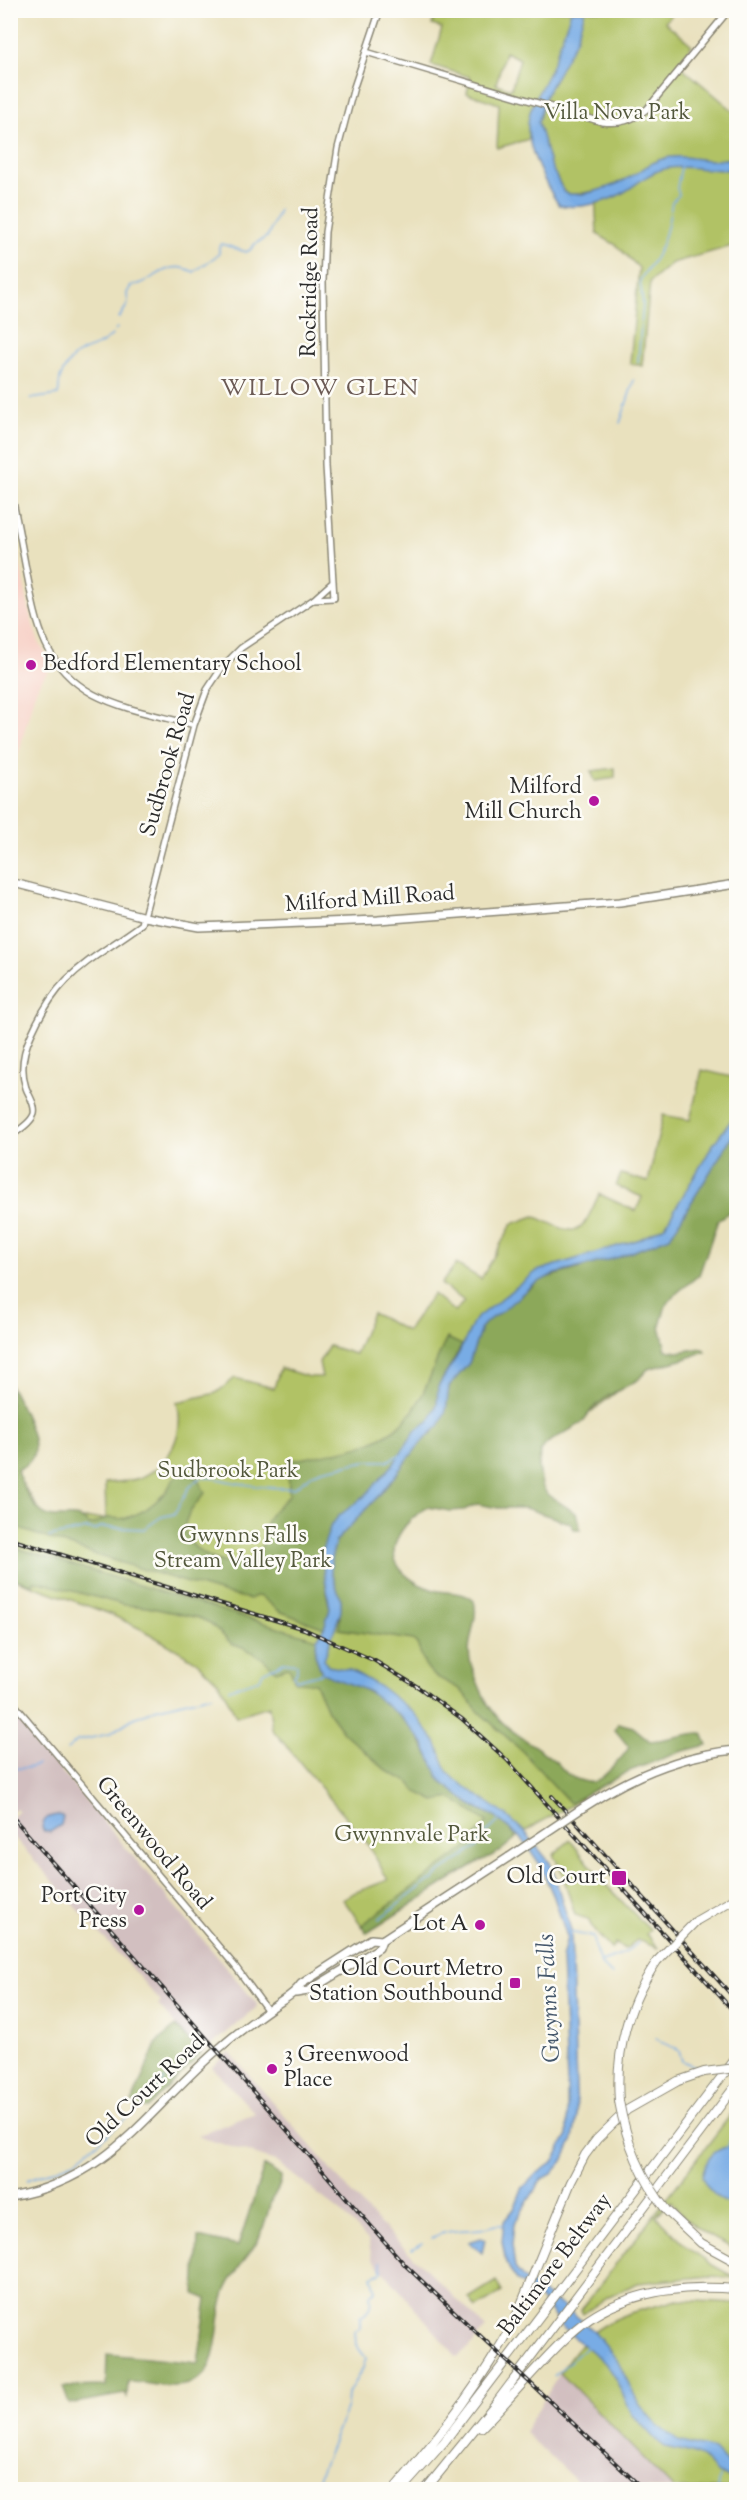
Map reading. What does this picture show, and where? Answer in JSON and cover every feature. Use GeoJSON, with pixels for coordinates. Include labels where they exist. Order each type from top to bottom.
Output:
{"type":"FeatureCollection","features":[{"type":"Feature","properties":{"kind":"highway"},"geometry":{"type":"LineString","coordinates":[[736,1898],[696,1921],[657,1961],[638,1992],[625,2027],[618,2075],[619,2101],[625,2132],[638,2166],[667,2211],[701,2243],[736,2262]]}},
{"type":"Feature","properties":{"kind":"highway"},"geometry":{"type":"LineString","coordinates":[[393,2490],[443,2427],[506,2338],[570,2182],[597,2139],[627,2110],[678,2081],[736,2062]]}},
{"type":"Feature","properties":{"kind":"highway","name":"Baltimore Beltway"},"geometry":{"type":"LineString","coordinates":[[401,2490],[444,2442],[736,2062]]}},
{"type":"Feature","properties":{"kind":"highway","name":"Baltimore Beltway"},"geometry":{"type":"LineString","coordinates":[[425,2490],[457,2453],[736,2085]]}},
{"type":"Feature","properties":{"kind":"highway"},"geometry":{"type":"LineString","coordinates":[[457,2453],[566,2338],[591,2319],[624,2301],[660,2290],[700,2286],[736,2289]]}},
{"type":"Feature","properties":{"kind":"main road","name":"Milford Mill Road"},"geometry":{"type":"LineString","coordinates":[[10,882],[145,917],[199,927],[306,924],[620,902],[736,884]]}},
{"type":"Feature","properties":{"kind":"main road","name":"Old Court Road"},"geometry":{"type":"LineString","coordinates":[[10,2197],[41,2191],[70,2180],[111,2153],[222,2046],[267,2011],[296,1993],[308,1991],[379,1948],[382,1940],[617,1786],[648,1771],[681,1760],[736,1750]]}},
{"type":"Feature","properties":{"kind":"main road","name":"Old Court Road"},"geometry":{"type":"LineString","coordinates":[[296,1993],[302,1984],[371,1939],[382,1940]]}},
{"type":"Feature","properties":{"kind":"street","name":"Rockridge Road"},"geometry":{"type":"LineString","coordinates":[[314,599],[334,598],[326,466],[323,281],[325,232],[338,148],[380,10]]}},
{"type":"Feature","properties":{"kind":"street"},"geometry":{"type":"LineString","coordinates":[[366,52],[543,105],[612,123],[629,121],[647,109],[729,10]]}},
{"type":"Feature","properties":{"kind":"street"},"geometry":{"type":"LineString","coordinates":[[10,487],[37,624],[49,652],[60,667],[81,687],[109,701],[194,724]]}},
{"type":"Feature","properties":{"kind":"street","name":"Sudbrook Road"},"geometry":{"type":"LineString","coordinates":[[145,917],[194,724],[207,690],[232,657],[248,643],[314,599],[333,582]]}},
{"type":"Feature","properties":{"kind":"street"},"geometry":{"type":"LineString","coordinates":[[10,1136],[34,1114],[24,1078],[22,1060],[31,1035],[47,1004],[59,986],[75,970],[142,924],[145,917]]}},
{"type":"Feature","properties":{"kind":"street","name":"Greenwood Road"},"geometry":{"type":"LineString","coordinates":[[10,1699],[235,1966],[267,2011]]}},
{"type":"Feature","properties":{"kind":"shaded area","name":"Bedford Elementary School"},"geometry":{"type":"Polygon","coordinates":[[[10,509],[30,615],[38,640],[52,666],[34,695],[11,783],[10,509]]]}},
{"type":"Feature","properties":{"kind":"shaded area"},"geometry":{"type":"Polygon","coordinates":[[[10,1710],[257,2004],[256,2008],[201,2054],[158,2005],[161,2002],[11,1834],[11,1818],[19,1811],[16,1808],[11,1813],[10,1710]]]}},
{"type":"Feature","properties":{"kind":"shaded area"},"geometry":{"type":"Polygon","coordinates":[[[229,2052],[369,2213],[486,2328],[474,2343],[457,2357],[372,2258],[368,2240],[340,2211],[275,2161],[197,2136],[255,2113],[212,2067],[229,2052]]]}},
{"type":"Feature","properties":{"kind":"shaded area"},"geometry":{"type":"Polygon","coordinates":[[[560,2373],[674,2489],[585,2489],[524,2432],[560,2373]]]}},
{"type":"Feature","properties":{"kind":"green space","name":"Villa Nova Park"},"geometry":{"type":"Polygon","coordinates":[[[436,11],[675,11],[665,22],[692,45],[678,64],[736,113],[736,245],[672,263],[650,282],[642,366],[630,363],[639,268],[616,245],[597,234],[595,191],[572,195],[564,192],[550,164],[540,136],[497,148],[499,104],[467,93],[470,77],[431,65],[442,28],[432,25],[436,11]],[[505,52],[496,84],[511,89],[520,59],[505,52]]]}},
{"type":"Feature","properties":{"kind":"green space"},"geometry":{"type":"Polygon","coordinates":[[[615,768],[615,778],[595,781],[591,771],[615,768]]]}},
{"type":"Feature","properties":{"kind":"green space","name":"Gwynns Falls Stream Valley Park"},"geometry":{"type":"Polygon","coordinates":[[[702,1070],[736,1078],[736,1199],[713,1214],[651,1294],[636,1377],[579,1421],[370,1536],[485,1711],[560,1775],[583,1799],[537,1824],[367,1933],[343,1899],[388,1880],[368,1844],[272,1729],[269,1706],[236,1716],[220,1684],[196,1661],[110,1614],[11,1578],[10,1469],[13,1469],[46,1521],[106,1518],[105,1483],[142,1477],[161,1464],[168,1455],[179,1425],[177,1402],[216,1393],[235,1378],[274,1388],[280,1368],[309,1377],[322,1377],[319,1362],[329,1346],[355,1354],[372,1313],[407,1331],[433,1294],[455,1312],[464,1301],[441,1284],[456,1264],[481,1279],[512,1224],[534,1216],[569,1230],[576,1230],[587,1220],[599,1194],[636,1211],[642,1197],[616,1186],[621,1174],[648,1182],[663,1115],[690,1120],[702,1070]]]}},
{"type":"Feature","properties":{"kind":"green space"},"geometry":{"type":"Polygon","coordinates":[[[736,1130],[736,1207],[718,1220],[699,1275],[666,1305],[660,1326],[666,1350],[678,1352],[702,1348],[705,1351],[648,1369],[638,1380],[608,1396],[592,1409],[582,1423],[547,1443],[540,1452],[539,1467],[542,1485],[547,1494],[577,1514],[580,1530],[574,1529],[570,1523],[525,1508],[498,1508],[477,1504],[464,1510],[450,1511],[428,1507],[408,1523],[400,1533],[395,1545],[394,1553],[399,1568],[411,1579],[434,1590],[465,1595],[474,1601],[475,1616],[469,1655],[485,1699],[505,1725],[555,1761],[572,1777],[594,1782],[608,1772],[623,1756],[629,1747],[615,1730],[618,1723],[633,1727],[650,1741],[702,1733],[707,1745],[680,1752],[627,1772],[570,1803],[523,1752],[479,1712],[460,1689],[433,1675],[425,1665],[417,1644],[413,1640],[339,1629],[341,1600],[331,1573],[331,1558],[336,1541],[381,1493],[423,1440],[433,1432],[446,1410],[449,1386],[469,1363],[481,1328],[487,1321],[542,1279],[619,1257],[670,1237],[736,1130]]]}},
{"type":"Feature","properties":{"kind":"green space"},"geometry":{"type":"Polygon","coordinates":[[[447,1338],[462,1345],[438,1387],[437,1404],[430,1420],[416,1430],[392,1466],[365,1496],[340,1515],[331,1526],[328,1534],[326,1591],[330,1609],[324,1628],[279,1611],[262,1597],[256,1596],[250,1599],[222,1593],[105,1558],[23,1530],[11,1522],[10,1385],[31,1432],[34,1451],[28,1464],[17,1470],[30,1499],[40,1511],[54,1517],[77,1517],[89,1525],[106,1518],[130,1517],[156,1502],[178,1475],[191,1474],[197,1479],[205,1493],[186,1521],[186,1534],[191,1543],[219,1561],[240,1564],[249,1561],[261,1548],[267,1520],[289,1495],[288,1461],[359,1446],[391,1431],[405,1420],[416,1406],[447,1338]]]}},
{"type":"Feature","properties":{"kind":"green space"},"geometry":{"type":"Polygon","coordinates":[[[10,1546],[317,1639],[315,1655],[322,1673],[352,1683],[378,1697],[416,1732],[444,1784],[470,1804],[494,1816],[515,1834],[515,1839],[499,1852],[473,1865],[367,1933],[362,1925],[467,1847],[487,1822],[451,1798],[435,1801],[417,1792],[409,1782],[387,1771],[343,1732],[327,1710],[315,1683],[295,1682],[287,1667],[276,1671],[262,1658],[243,1647],[233,1645],[210,1623],[199,1618],[147,1607],[125,1605],[43,1583],[34,1581],[33,1585],[11,1578],[10,1546]]]}},
{"type":"Feature","properties":{"kind":"green space"},"geometry":{"type":"Polygon","coordinates":[[[570,1840],[605,1884],[650,1930],[646,1934],[658,1948],[637,1940],[625,1949],[615,1943],[611,1949],[588,1919],[575,1915],[561,1869],[553,1855],[570,1840]]]}},
{"type":"Feature","properties":{"kind":"green space"},"geometry":{"type":"Polygon","coordinates":[[[176,2026],[201,2054],[147,2108],[143,2108],[132,2102],[157,2042],[176,2026]]]}},
{"type":"Feature","properties":{"kind":"green space"},"geometry":{"type":"Polygon","coordinates":[[[736,2108],[736,2250],[691,2223],[671,2201],[656,2216],[686,2246],[736,2278],[710,2276],[638,2283],[609,2296],[583,2314],[581,2310],[736,2108]]]}},
{"type":"Feature","properties":{"kind":"green space"},"geometry":{"type":"Polygon","coordinates":[[[264,2166],[281,2176],[280,2183],[271,2201],[260,2235],[226,2290],[220,2312],[215,2350],[206,2371],[192,2383],[165,2386],[128,2382],[127,2397],[125,2394],[69,2404],[63,2387],[106,2386],[107,2354],[198,2363],[207,2299],[195,2294],[198,2237],[238,2246],[264,2166]]]}},
{"type":"Feature","properties":{"kind":"green space"},"geometry":{"type":"Polygon","coordinates":[[[496,2281],[502,2292],[476,2308],[469,2298],[496,2281]]]}},
{"type":"Feature","properties":{"kind":"green space"},"geometry":{"type":"Polygon","coordinates":[[[677,2300],[736,2303],[736,2489],[674,2489],[560,2373],[583,2341],[609,2322],[640,2310],[677,2300]]]}},
{"type":"Feature","properties":{"kind":"water"},"geometry":{"type":"Polygon","coordinates":[[[571,11],[585,11],[576,40],[545,97],[538,122],[550,164],[564,192],[588,193],[607,187],[624,180],[653,162],[668,158],[709,160],[736,158],[736,169],[667,168],[602,202],[584,206],[559,205],[548,188],[534,154],[528,133],[528,123],[531,108],[551,68],[571,11]]]}},
{"type":"Feature","properties":{"kind":"water","name":"Gwynns Falls"},"geometry":{"type":"Polygon","coordinates":[[[736,1114],[736,1130],[670,1237],[619,1257],[552,1275],[531,1286],[481,1328],[469,1363],[449,1386],[446,1410],[439,1426],[423,1440],[381,1493],[336,1541],[331,1558],[331,1573],[341,1600],[341,1611],[324,1659],[328,1666],[350,1670],[382,1688],[414,1713],[437,1744],[447,1771],[456,1780],[506,1815],[526,1833],[551,1864],[571,1930],[577,2117],[573,2139],[563,2161],[552,2174],[541,2180],[514,2224],[512,2245],[515,2268],[524,2279],[580,2319],[595,2333],[617,2360],[639,2404],[658,2426],[678,2441],[714,2450],[728,2465],[736,2459],[736,2473],[729,2478],[716,2472],[703,2458],[665,2447],[655,2439],[632,2414],[605,2363],[564,2329],[536,2294],[516,2280],[506,2263],[502,2241],[504,2221],[514,2209],[522,2189],[535,2175],[553,2162],[567,2137],[562,1958],[567,1937],[554,1897],[539,1863],[523,1840],[494,1816],[470,1804],[444,1784],[423,1742],[401,1717],[368,1691],[322,1673],[315,1654],[317,1639],[324,1628],[330,1609],[321,1553],[331,1525],[365,1496],[392,1466],[416,1430],[430,1420],[437,1404],[438,1387],[459,1353],[475,1319],[537,1271],[640,1239],[665,1226],[714,1143],[736,1114]]]}},
{"type":"Feature","properties":{"kind":"water"},"geometry":{"type":"Polygon","coordinates":[[[58,1815],[63,1817],[61,1825],[50,1832],[44,1831],[42,1828],[45,1820],[58,1815]]]}},
{"type":"Feature","properties":{"kind":"water"},"geometry":{"type":"Polygon","coordinates":[[[731,2146],[736,2150],[736,2205],[726,2203],[716,2196],[702,2176],[711,2156],[731,2146]]]}},
{"type":"Feature","properties":{"kind":"water"},"geometry":{"type":"Polygon","coordinates":[[[481,2238],[485,2240],[482,2253],[469,2242],[481,2238]]]}},
{"type":"Feature","properties":{"kind":"waterway"},"geometry":{"type":"LineString","coordinates":[[638,362],[643,304],[640,281],[656,257],[663,241],[672,202],[679,195],[677,188],[681,167]]}},
{"type":"Feature","properties":{"kind":"waterway"},"geometry":{"type":"LineString","coordinates":[[119,318],[128,304],[127,293],[131,286],[176,267],[194,272],[219,254],[219,246],[222,244],[246,252],[250,250],[268,236],[279,210]]}},
{"type":"Feature","properties":{"kind":"waterway"},"geometry":{"type":"LineString","coordinates":[[30,399],[58,395],[61,376],[73,358],[99,345],[112,335]]}},
{"type":"Feature","properties":{"kind":"waterway"},"geometry":{"type":"LineString","coordinates":[[620,423],[634,380]]}},
{"type":"Feature","properties":{"kind":"waterway"},"geometry":{"type":"LineString","coordinates":[[49,1537],[100,1527],[144,1529],[161,1517],[174,1514],[189,1488],[199,1478],[264,1487],[294,1488],[314,1473],[322,1470],[366,1461],[388,1461],[401,1454]]}},
{"type":"Feature","properties":{"kind":"waterway"},"geometry":{"type":"LineString","coordinates":[[229,1689],[260,1679],[263,1672],[284,1662],[297,1664],[294,1676],[296,1680],[322,1673]]}},
{"type":"Feature","properties":{"kind":"waterway"},"geometry":{"type":"LineString","coordinates":[[67,1750],[77,1741],[109,1734],[132,1719],[155,1709],[212,1695]]}},
{"type":"Feature","properties":{"kind":"waterway"},"geometry":{"type":"LineString","coordinates":[[10,1770],[37,1765]]}},
{"type":"Feature","properties":{"kind":"waterway"},"geometry":{"type":"LineString","coordinates":[[379,1919],[476,1848],[479,1840],[499,1821]]}},
{"type":"Feature","properties":{"kind":"waterway"},"geometry":{"type":"LineString","coordinates":[[569,1932],[594,1937],[596,1952],[601,1964],[612,1975]]}},
{"type":"Feature","properties":{"kind":"waterway"},"geometry":{"type":"LineString","coordinates":[[602,1962],[621,1955],[638,1943]]}},
{"type":"Feature","properties":{"kind":"waterway"},"geometry":{"type":"LineString","coordinates":[[655,2038],[679,2051],[682,2061],[697,2067]]}},
{"type":"Feature","properties":{"kind":"waterway"},"geometry":{"type":"LineString","coordinates":[[142,2102],[165,2079]]}},
{"type":"Feature","properties":{"kind":"waterway"},"geometry":{"type":"LineString","coordinates":[[27,2180],[74,2162],[128,2117]]}},
{"type":"Feature","properties":{"kind":"waterway"},"geometry":{"type":"LineString","coordinates":[[727,2147],[736,2129]]}},
{"type":"Feature","properties":{"kind":"waterway"},"geometry":{"type":"LineString","coordinates":[[432,2238],[449,2232],[503,2225]]}},
{"type":"Feature","properties":{"kind":"waterway"},"geometry":{"type":"LineString","coordinates":[[412,2249],[422,2243]]}},
{"type":"Feature","properties":{"kind":"waterway"},"geometry":{"type":"LineString","coordinates":[[313,2490],[347,2407],[348,2393],[363,2368],[366,2358],[356,2345],[355,2331],[360,2328],[360,2317],[369,2308],[370,2295],[376,2290],[372,2276],[382,2272],[381,2262]]}},
{"type":"Feature","properties":{"kind":"waterway"},"geometry":{"type":"LineString","coordinates":[[553,2376],[589,2345]]}},
{"type":"Feature","properties":{"kind":"waterway"},"geometry":{"type":"LineString","coordinates":[[718,2490],[720,2476]]}},
{"type":"Feature","properties":{"kind":"railway"},"geometry":{"type":"LineString","coordinates":[[10,1539],[304,1629],[375,1661],[418,1687],[462,1719],[507,1760],[736,2014]]}},
{"type":"Feature","properties":{"kind":"railway"},"geometry":{"type":"LineString","coordinates":[[552,1796],[736,2000]]}},
{"type":"Feature","properties":{"kind":"railway"},"geometry":{"type":"LineString","coordinates":[[10,1814],[406,2266],[644,2490]]}},
{"type":"Feature","properties":{"kind":"place","name":"Bedford Elementary School"},"geometry":{"type":"Point","coordinates":[31,665]}},
{"type":"Feature","properties":{"kind":"place","name":"Milford Mill Church"},"geometry":{"type":"Point","coordinates":[594,801]}},
{"type":"Feature","properties":{"kind":"place","name":"Old Court"},"geometry":{"type":"Point","coordinates":[619,1878]}},
{"type":"Feature","properties":{"kind":"place","name":"Port City Press"},"geometry":{"type":"Point","coordinates":[139,1910]}},
{"type":"Feature","properties":{"kind":"place","name":"Lot A"},"geometry":{"type":"Point","coordinates":[480,1925]}},
{"type":"Feature","properties":{"kind":"place","name":"Old Court Metro Station Southbound"},"geometry":{"type":"Point","coordinates":[515,1983]}},
{"type":"Feature","properties":{"kind":"place","name":"3 Greenwood Place"},"geometry":{"type":"Point","coordinates":[272,2069]}},
{"type":"Feature","properties":{"kind":"district","name":"WILLOW GLEN"},"geometry":{"type":"Point","coordinates":[320,389]}},
{"type":"Feature","properties":{"kind":"park label","name":"Sudbrook Park"},"geometry":{"type":"Point","coordinates":[228,1472]}},
{"type":"Feature","properties":{"kind":"park label","name":"Gwynnvale Park"},"geometry":{"type":"Point","coordinates":[412,1836]}}]}
